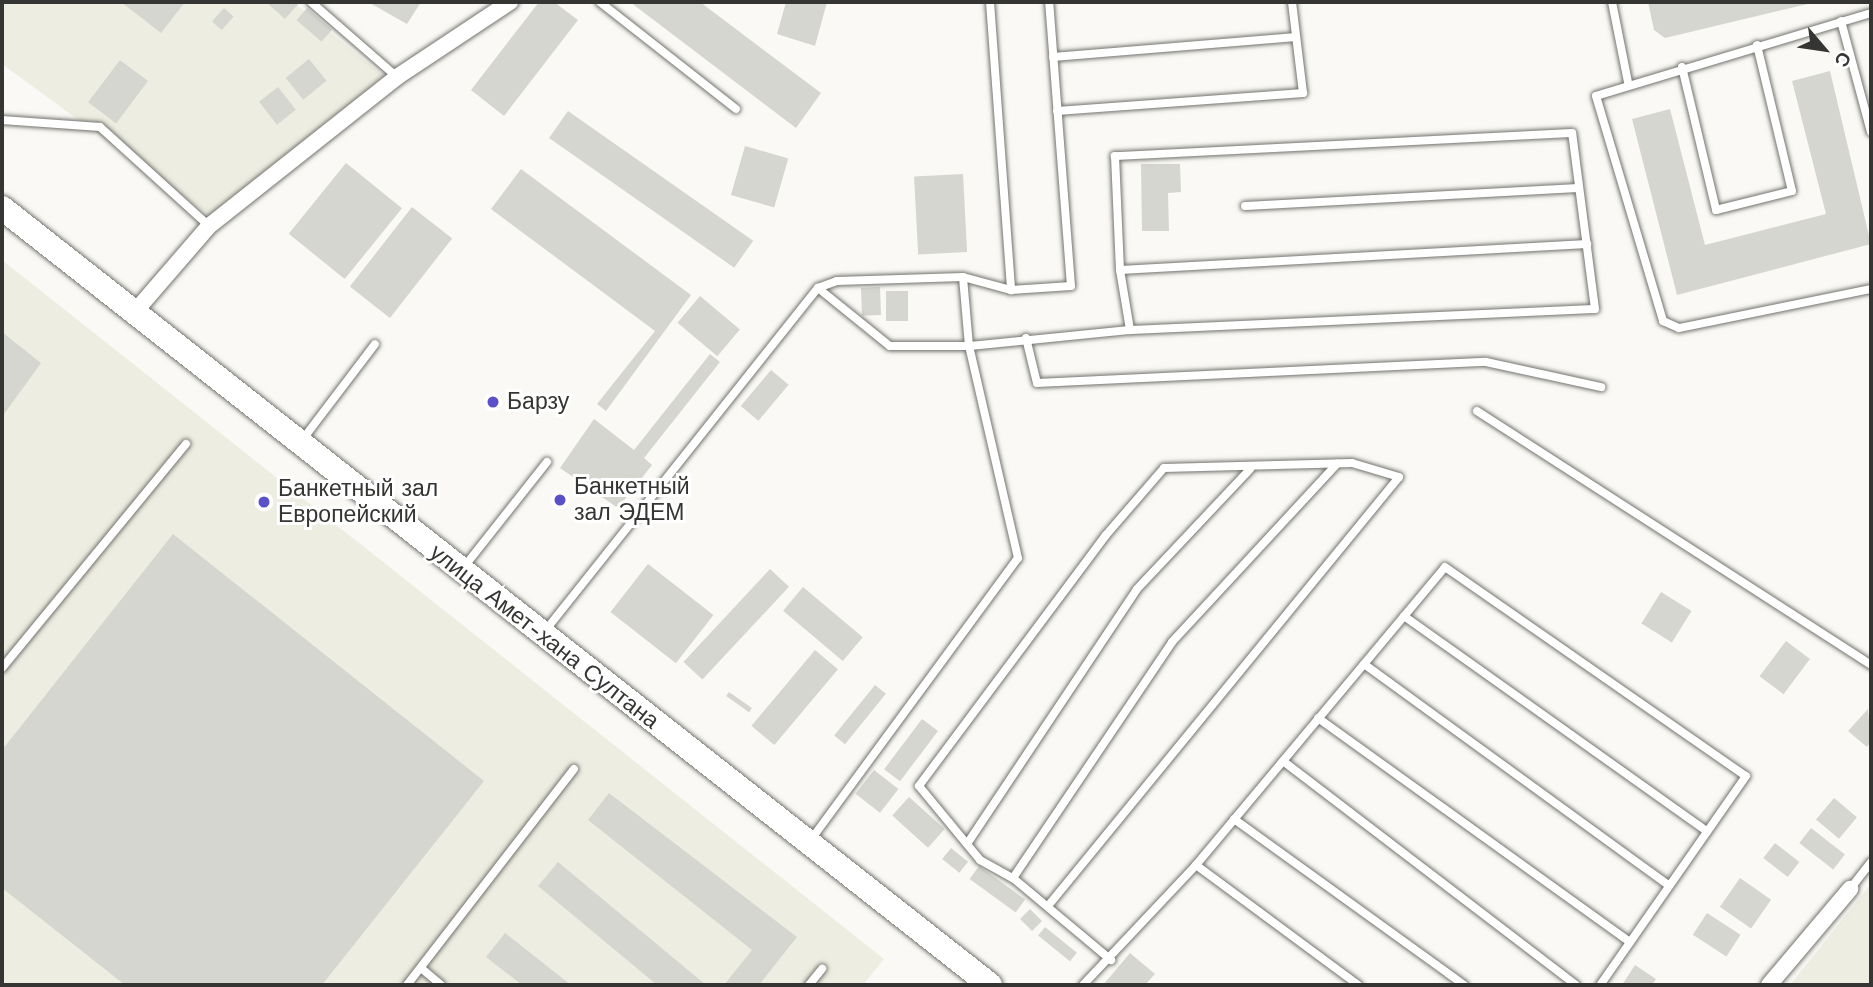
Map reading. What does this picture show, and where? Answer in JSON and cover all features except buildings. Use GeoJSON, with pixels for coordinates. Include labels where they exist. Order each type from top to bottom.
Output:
{"type":"FeatureCollection","features":[{"type":"Feature","properties":{"kind":"main road","name":"улица Амет-хана Султана"},"geometry":{"type":"LineString","coordinates":[[2,208],[132,314],[541,636],[990,985]]}},
{"type":"Feature","properties":{"kind":"street"},"geometry":{"type":"LineString","coordinates":[[132,314],[209,226],[397,76],[510,2]]}},
{"type":"Feature","properties":{"kind":"street"},"geometry":{"type":"LineString","coordinates":[[1769,985],[1850,889]]}},
{"type":"Feature","properties":{"kind":"lane"},"geometry":{"type":"LineString","coordinates":[[311,2],[397,76]]}},
{"type":"Feature","properties":{"kind":"lane"},"geometry":{"type":"LineString","coordinates":[[600,2],[736,109]]}},
{"type":"Feature","properties":{"kind":"lane"},"geometry":{"type":"LineString","coordinates":[[990,2],[1011,290]]}},
{"type":"Feature","properties":{"kind":"lane"},"geometry":{"type":"LineString","coordinates":[[541,636],[818,288],[837,281],[962,277],[1011,290],[1071,286],[1049,2]]}},
{"type":"Feature","properties":{"kind":"lane"},"geometry":{"type":"LineString","coordinates":[[1057,111],[1303,93],[1292,2]]}},
{"type":"Feature","properties":{"kind":"lane"},"geometry":{"type":"LineString","coordinates":[[1612,2],[1628,82]]}},
{"type":"Feature","properties":{"kind":"lane"},"geometry":{"type":"LineString","coordinates":[[1871,13],[1628,82],[1596,96],[1662,321],[1679,328],[1871,289]]}},
{"type":"Feature","properties":{"kind":"lane"},"geometry":{"type":"LineString","coordinates":[[1841,21],[1871,132]]}},
{"type":"Feature","properties":{"kind":"lane"},"geometry":{"type":"LineString","coordinates":[[1053,57],[1296,37]]}},
{"type":"Feature","properties":{"kind":"lane"},"geometry":{"type":"LineString","coordinates":[[1682,67],[1716,210],[1792,191],[1757,45]]}},
{"type":"Feature","properties":{"kind":"lane"},"geometry":{"type":"LineString","coordinates":[[2,120],[100,127],[209,226]]}},
{"type":"Feature","properties":{"kind":"lane"},"geometry":{"type":"LineString","coordinates":[[818,288],[890,346],[970,346],[1027,338],[1130,330],[1595,309],[1572,133],[1115,156],[1120,270],[1130,330]]}},
{"type":"Feature","properties":{"kind":"lane"},"geometry":{"type":"LineString","coordinates":[[1245,206],[1579,188]]}},
{"type":"Feature","properties":{"kind":"lane"},"geometry":{"type":"LineString","coordinates":[[1120,270],[1587,244]]}},
{"type":"Feature","properties":{"kind":"lane"},"geometry":{"type":"LineString","coordinates":[[808,844],[1018,558],[970,346],[962,277]]}},
{"type":"Feature","properties":{"kind":"lane"},"geometry":{"type":"LineString","coordinates":[[1027,338],[1037,383],[1486,362],[1601,387]]}},
{"type":"Feature","properties":{"kind":"lane"},"geometry":{"type":"LineString","coordinates":[[299,444],[375,344]]}},
{"type":"Feature","properties":{"kind":"lane"},"geometry":{"type":"LineString","coordinates":[[1477,411],[1871,665]]}},
{"type":"Feature","properties":{"kind":"lane"},"geometry":{"type":"LineString","coordinates":[[2,668],[186,444]]}},
{"type":"Feature","properties":{"kind":"lane"},"geometry":{"type":"LineString","coordinates":[[460,572],[547,462]]}},
{"type":"Feature","properties":{"kind":"lane"},"geometry":{"type":"LineString","coordinates":[[1013,878],[1172,642],[1337,464]]}},
{"type":"Feature","properties":{"kind":"lane"},"geometry":{"type":"LineString","coordinates":[[1048,906],[1399,477],[1337,464],[1251,469],[1164,468],[1063,590],[919,786],[980,860],[1013,878],[1111,960]]}},
{"type":"Feature","properties":{"kind":"lane"},"geometry":{"type":"LineString","coordinates":[[967,844],[1137,589],[1251,469]]}},
{"type":"Feature","properties":{"kind":"lane"},"geometry":{"type":"LineString","coordinates":[[1083,985],[1111,960],[1196,865],[1445,567],[1746,776],[1600,985]]}},
{"type":"Feature","properties":{"kind":"lane"},"geometry":{"type":"LineString","coordinates":[[1404,616],[1707,831]]}},
{"type":"Feature","properties":{"kind":"lane"},"geometry":{"type":"LineString","coordinates":[[1364,664],[1669,886]]}},
{"type":"Feature","properties":{"kind":"lane"},"geometry":{"type":"LineString","coordinates":[[1318,718],[1630,942]]}},
{"type":"Feature","properties":{"kind":"lane"},"geometry":{"type":"LineString","coordinates":[[1283,761],[1576,985]]}},
{"type":"Feature","properties":{"kind":"lane"},"geometry":{"type":"LineString","coordinates":[[408,985],[574,769]]}},
{"type":"Feature","properties":{"kind":"lane"},"geometry":{"type":"LineString","coordinates":[[1234,819],[1464,985]]}},
{"type":"Feature","properties":{"kind":"lane"},"geometry":{"type":"LineString","coordinates":[[1850,889],[1871,862]]}},
{"type":"Feature","properties":{"kind":"lane"},"geometry":{"type":"LineString","coordinates":[[1196,865],[1358,985]]}},
{"type":"Feature","properties":{"kind":"lane"},"geometry":{"type":"LineString","coordinates":[[421,968],[441,985]]}},
{"type":"Feature","properties":{"kind":"lane"},"geometry":{"type":"LineString","coordinates":[[809,985],[822,969]]}},
{"type":"Feature","properties":{"kind":"shaded area"},"geometry":{"type":"Polygon","coordinates":[[[2,2],[293,2],[395,85],[217,221],[2,64],[2,2]]]}},
{"type":"Feature","properties":{"kind":"shaded area"},"geometry":{"type":"Polygon","coordinates":[[[2,260],[884,959],[863,985],[2,985],[2,260]]]}},
{"type":"Feature","properties":{"kind":"shaded area"},"geometry":{"type":"Polygon","coordinates":[[[1870,885],[1871,985],[1790,985],[1870,885]]]}},
{"type":"Feature","properties":{"kind":"place","name":"Барзу"},"geometry":{"type":"Point","coordinates":[493,402]}},
{"type":"Feature","properties":{"kind":"place","name":"Банкетный зал ЭДЕМ"},"geometry":{"type":"Point","coordinates":[560,500]}},
{"type":"Feature","properties":{"kind":"place","name":"Банкетный зал Европейский"},"geometry":{"type":"Point","coordinates":[264,502]}}]}
